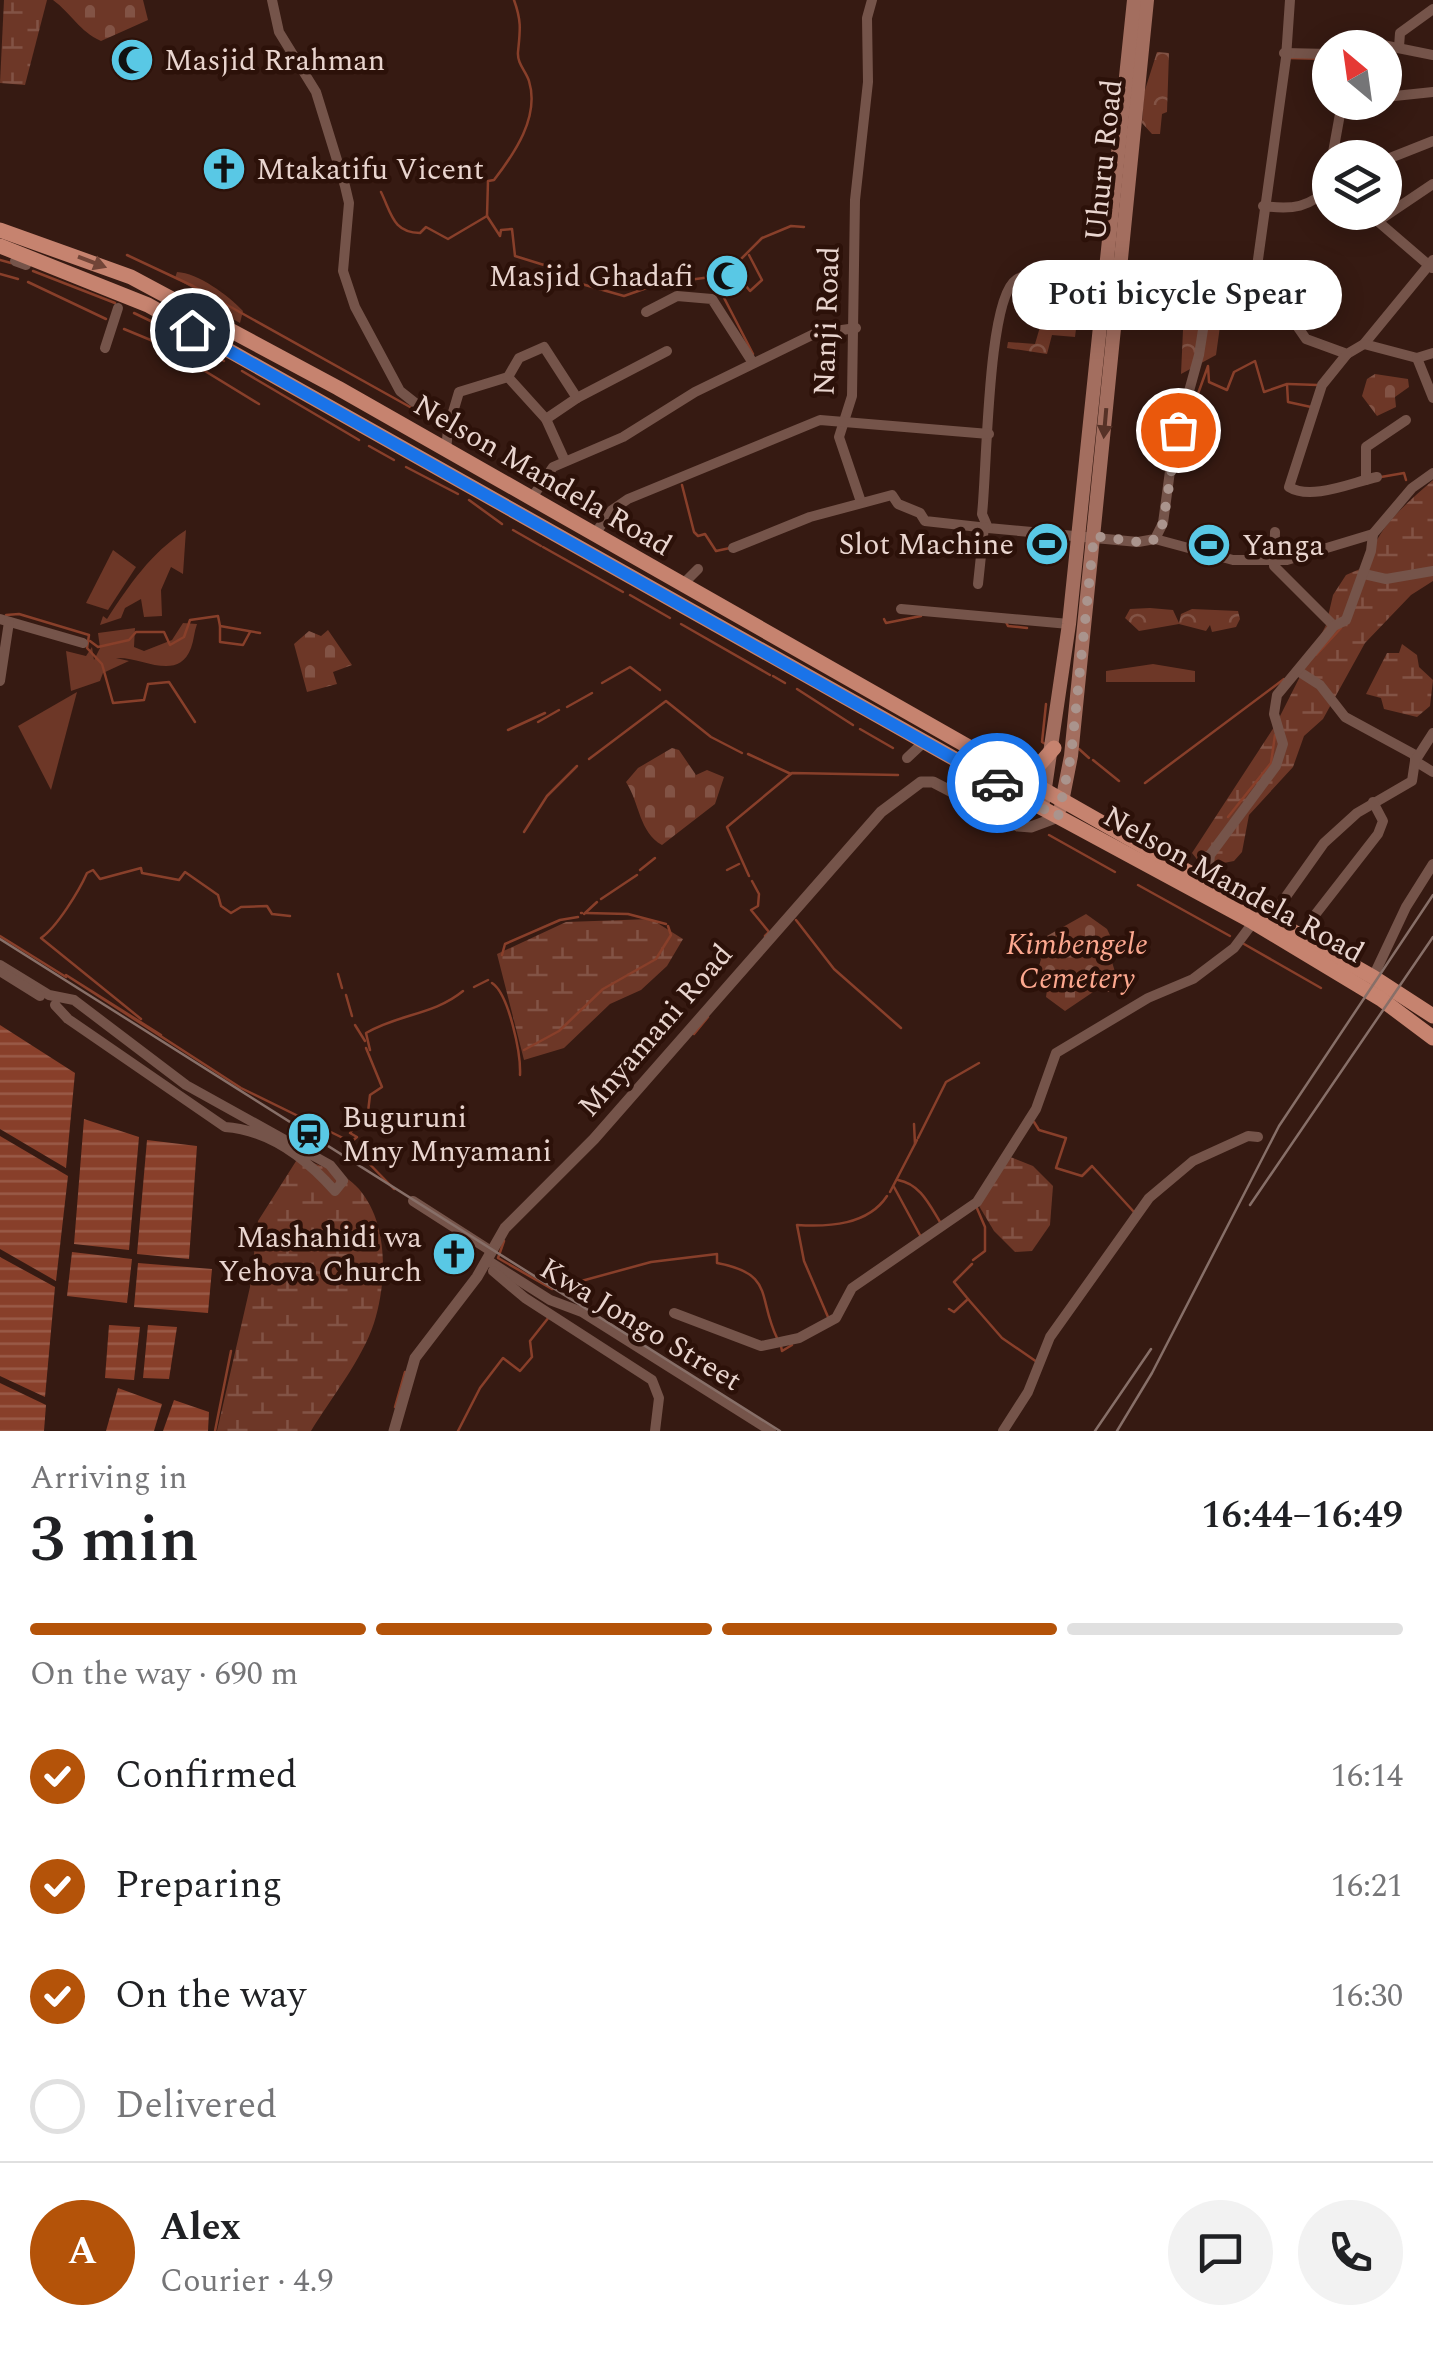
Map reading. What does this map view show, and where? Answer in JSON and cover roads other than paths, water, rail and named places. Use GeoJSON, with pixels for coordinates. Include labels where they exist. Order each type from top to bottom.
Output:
{"type":"FeatureCollection","features":[{"type":"Feature","properties":{"kind":"main road","name":"Uhuru Road"},"geometry":{"type":"LineString","coordinates":[[1060,810],[1094,536],[1112,277],[1110,229],[1134,0]]}},
{"type":"Feature","properties":{"kind":"main road","name":"Uhuru Road"},"geometry":{"type":"LineString","coordinates":[[1043,809],[1054,748],[1077,534],[1147,0]]}},
{"type":"Feature","properties":{"kind":"main road","name":"Nelson Mandela Road"},"geometry":{"type":"LineString","coordinates":[[0,230],[131,277],[446,450],[1010,774],[1043,809]]}},
{"type":"Feature","properties":{"kind":"main road","name":"Nelson Mandela Road"},"geometry":{"type":"LineString","coordinates":[[0,246],[148,305],[1043,809]]}},
{"type":"Feature","properties":{"kind":"main road"},"geometry":{"type":"LineString","coordinates":[[1010,774],[1038,766],[1054,748]]}},
{"type":"Feature","properties":{"kind":"main road"},"geometry":{"type":"LineString","coordinates":[[1043,809],[1060,810]]}},
{"type":"Feature","properties":{"kind":"main road","name":"Nelson Mandela Road"},"geometry":{"type":"LineString","coordinates":[[1060,810],[1207,884],[1382,998],[1433,1038]]}},
{"type":"Feature","properties":{"kind":"main road","name":"Nelson Mandela Road"},"geometry":{"type":"LineString","coordinates":[[1060,810],[1304,938],[1433,1016]]}},
{"type":"Feature","properties":{"kind":"street"},"geometry":{"type":"LineString","coordinates":[[272,0],[279,32],[316,92],[344,186],[348,203],[343,271],[355,307],[400,391],[442,427]]}},
{"type":"Feature","properties":{"kind":"street","name":"Nanji Road"},"geometry":{"type":"LineString","coordinates":[[594,535],[612,510],[628,498],[804,424],[846,420],[852,396],[856,328],[855,200],[872,0]]}},
{"type":"Feature","properties":{"kind":"street"},"geometry":{"type":"LineString","coordinates":[[1255,281],[1290,0]]}},
{"type":"Feature","properties":{"kind":"street"},"geometry":{"type":"LineString","coordinates":[[1402,32],[1433,9]]}},
{"type":"Feature","properties":{"kind":"street"},"geometry":{"type":"LineString","coordinates":[[1402,48],[1433,56]]}},
{"type":"Feature","properties":{"kind":"street"},"geometry":{"type":"LineString","coordinates":[[1284,53],[1312,54]]}},
{"type":"Feature","properties":{"kind":"street"},"geometry":{"type":"LineString","coordinates":[[1402,96],[1433,92]]}},
{"type":"Feature","properties":{"kind":"street"},"geometry":{"type":"LineString","coordinates":[[1402,154],[1433,142]]}},
{"type":"Feature","properties":{"kind":"street"},"geometry":{"type":"LineString","coordinates":[[1402,204],[1433,184]]}},
{"type":"Feature","properties":{"kind":"street"},"geometry":{"type":"LineString","coordinates":[[1263,206],[1284,209],[1312,203]]}},
{"type":"Feature","properties":{"kind":"street"},"geometry":{"type":"LineString","coordinates":[[1390,230],[1432,264],[1364,344],[1347,354],[1319,391],[1290,487],[1296,491],[1328,490],[1372,478],[1366,447],[1406,420]]}},
{"type":"Feature","properties":{"kind":"street"},"geometry":{"type":"LineString","coordinates":[[978,584],[986,528],[982,514],[994,343],[1009,285],[1036,272],[1112,277]]}},
{"type":"Feature","properties":{"kind":"street"},"geometry":{"type":"LineString","coordinates":[[1155,539],[1163,523],[1172,449],[1198,355],[1208,290],[1222,280],[1255,281],[1279,296],[1306,339],[1347,354]]}},
{"type":"Feature","properties":{"kind":"street"},"geometry":{"type":"LineString","coordinates":[[646,312],[677,296],[712,299],[753,362]]}},
{"type":"Feature","properties":{"kind":"street"},"geometry":{"type":"LineString","coordinates":[[106,348],[118,308]]}},
{"type":"Feature","properties":{"kind":"street"},"geometry":{"type":"LineString","coordinates":[[520,513],[524,495],[554,467],[623,437],[753,362],[814,334],[856,328]]}},
{"type":"Feature","properties":{"kind":"street"},"geometry":{"type":"LineString","coordinates":[[1364,344],[1417,358],[1433,352]]}},
{"type":"Feature","properties":{"kind":"street"},"geometry":{"type":"LineString","coordinates":[[446,450],[442,427],[458,392],[508,377],[519,358],[544,347],[577,398]]}},
{"type":"Feature","properties":{"kind":"street"},"geometry":{"type":"LineString","coordinates":[[546,419],[577,398],[667,351]]}},
{"type":"Feature","properties":{"kind":"street"},"geometry":{"type":"LineString","coordinates":[[1417,358],[1433,398]]}},
{"type":"Feature","properties":{"kind":"street"},"geometry":{"type":"LineString","coordinates":[[508,377],[546,419],[566,462]]}},
{"type":"Feature","properties":{"kind":"street"},"geometry":{"type":"LineString","coordinates":[[861,502],[840,442],[846,420],[989,434]]}},
{"type":"Feature","properties":{"kind":"street"},"geometry":{"type":"LineString","coordinates":[[1207,884],[1210,855],[1276,766],[1283,744],[1274,704],[1334,626],[1346,620],[1356,584],[1364,574],[1373,534],[1412,488],[1433,473]]}},
{"type":"Feature","properties":{"kind":"street"},"geometry":{"type":"LineString","coordinates":[[733,548],[861,502],[892,495],[898,504],[920,512],[925,521],[1016,533],[1077,534],[1146,543],[1155,539],[1232,560],[1274,560],[1373,534]]}},
{"type":"Feature","properties":{"kind":"street"},"geometry":{"type":"LineString","coordinates":[[1275,532],[1274,566],[1334,626]]}},
{"type":"Feature","properties":{"kind":"street"},"geometry":{"type":"LineString","coordinates":[[688,579],[698,568]]}},
{"type":"Feature","properties":{"kind":"street"},"geometry":{"type":"LineString","coordinates":[[1364,574],[1386,579],[1433,571]]}},
{"type":"Feature","properties":{"kind":"street"},"geometry":{"type":"LineString","coordinates":[[901,609],[1069,624]]}},
{"type":"Feature","properties":{"kind":"street"},"geometry":{"type":"LineString","coordinates":[[0,680],[4,620],[83,643]]}},
{"type":"Feature","properties":{"kind":"street"},"geometry":{"type":"LineString","coordinates":[[1298,670],[1320,686],[1344,717],[1415,754],[1415,761]]}},
{"type":"Feature","properties":{"kind":"street"},"geometry":{"type":"LineString","coordinates":[[674,1313],[769,1346],[799,1338],[836,1318],[852,1288],[977,1202],[1036,1109],[1056,1052],[1148,998],[1193,979],[1234,948],[1323,844],[1373,802],[1407,786],[1415,761],[1433,734]]}},
{"type":"Feature","properties":{"kind":"street"},"geometry":{"type":"LineString","coordinates":[[908,758],[924,742]]}},
{"type":"Feature","properties":{"kind":"street"},"geometry":{"type":"LineString","coordinates":[[1415,761],[1433,772]]}},
{"type":"Feature","properties":{"kind":"street","name":"Mnyamani Road"},"geometry":{"type":"LineString","coordinates":[[394,1431],[415,1358],[520,1210],[594,1138],[891,802],[921,782],[952,790],[1009,822],[1030,827],[1043,809]]}},
{"type":"Feature","properties":{"kind":"street"},"geometry":{"type":"LineString","coordinates":[[1304,938],[1311,920],[1378,834],[1382,820],[1373,802]]}},
{"type":"Feature","properties":{"kind":"street"},"geometry":{"type":"LineString","coordinates":[[1043,809],[1060,810]]}},
{"type":"Feature","properties":{"kind":"street"},"geometry":{"type":"LineString","coordinates":[[1373,977],[1406,907],[1433,864]]}},
{"type":"Feature","properties":{"kind":"street"},"geometry":{"type":"LineString","coordinates":[[0,968],[50,995],[74,1000],[95,1020],[186,1085],[330,1166],[342,1182],[335,1191],[305,1158],[248,1129],[225,1127],[0,968]]}},
{"type":"Feature","properties":{"kind":"street"},"geometry":{"type":"LineString","coordinates":[[55,1005],[68,1006],[95,1020]]}},
{"type":"Feature","properties":{"kind":"street"},"geometry":{"type":"LineString","coordinates":[[1003,1431],[1028,1392],[1050,1337],[1149,1198],[1193,1161],[1248,1136],[1258,1137]]}},
{"type":"Feature","properties":{"kind":"street"},"geometry":{"type":"LineString","coordinates":[[413,1201],[487,1258]]}},
{"type":"Feature","properties":{"kind":"street","name":"Kwa Jongo Street"},"geometry":{"type":"LineString","coordinates":[[487,1258],[525,1298],[652,1380],[660,1398],[655,1431]]}},
{"type":"Feature","properties":{"kind":"street","name":"Kwa Jongo Street"},"geometry":{"type":"LineString","coordinates":[[487,1258],[550,1300],[582,1312],[770,1431]]}},
{"type":"Feature","properties":{"kind":"waterway"},"geometry":{"type":"LineString","coordinates":[[381,192],[394,221],[411,232],[420,233],[426,227],[448,239],[487,216],[488,181],[494,180],[517,147],[531,108],[529,81],[518,56],[520,26],[514,0]]}},
{"type":"Feature","properties":{"kind":"waterway"},"geometry":{"type":"LineString","coordinates":[[1288,58],[1312,59]]}},
{"type":"Feature","properties":{"kind":"waterway"},"geometry":{"type":"LineString","coordinates":[[487,216],[500,236],[501,230],[512,229],[515,256],[544,265],[571,281],[624,296],[658,284],[711,277],[737,263],[762,238],[791,226],[804,227]]}},
{"type":"Feature","properties":{"kind":"waterway"},"geometry":{"type":"LineString","coordinates":[[127,255],[193,286],[419,412]]}},
{"type":"Feature","properties":{"kind":"waterway"},"geometry":{"type":"LineString","coordinates":[[749,255],[762,280],[750,291],[738,276],[720,290],[753,354]]}},
{"type":"Feature","properties":{"kind":"waterway"},"geometry":{"type":"LineString","coordinates":[[0,260],[11,263]]}},
{"type":"Feature","properties":{"kind":"waterway"},"geometry":{"type":"LineString","coordinates":[[33,271],[115,303]]}},
{"type":"Feature","properties":{"kind":"waterway"},"geometry":{"type":"LineString","coordinates":[[0,274],[18,279]]}},
{"type":"Feature","properties":{"kind":"waterway"},"geometry":{"type":"LineString","coordinates":[[28,282],[106,319]]}},
{"type":"Feature","properties":{"kind":"waterway"},"geometry":{"type":"LineString","coordinates":[[134,313],[159,325]]}},
{"type":"Feature","properties":{"kind":"waterway"},"geometry":{"type":"LineString","coordinates":[[124,329],[153,341]]}},
{"type":"Feature","properties":{"kind":"waterway"},"geometry":{"type":"LineString","coordinates":[[178,335],[224,361]]}},
{"type":"Feature","properties":{"kind":"waterway"},"geometry":{"type":"LineString","coordinates":[[169,349],[259,404]]}},
{"type":"Feature","properties":{"kind":"waterway"},"geometry":{"type":"LineString","coordinates":[[1195,402],[1208,366],[1209,382],[1227,390],[1234,372],[1255,361],[1264,392],[1287,384],[1288,402],[1311,407]]}},
{"type":"Feature","properties":{"kind":"waterway"},"geometry":{"type":"LineString","coordinates":[[242,371],[359,440]]}},
{"type":"Feature","properties":{"kind":"waterway"},"geometry":{"type":"LineString","coordinates":[[1288,384],[1318,385]]}},
{"type":"Feature","properties":{"kind":"waterway"},"geometry":{"type":"LineString","coordinates":[[369,446],[394,460]]}},
{"type":"Feature","properties":{"kind":"waterway"},"geometry":{"type":"LineString","coordinates":[[406,467],[458,494]]}},
{"type":"Feature","properties":{"kind":"waterway"},"geometry":{"type":"LineString","coordinates":[[1381,477],[1404,473],[1406,480]]}},
{"type":"Feature","properties":{"kind":"waterway"},"geometry":{"type":"LineString","coordinates":[[682,485],[694,532],[698,536],[705,534],[716,551],[730,548]]}},
{"type":"Feature","properties":{"kind":"waterway"},"geometry":{"type":"LineString","coordinates":[[469,500],[502,524]]}},
{"type":"Feature","properties":{"kind":"waterway"},"geometry":{"type":"LineString","coordinates":[[513,530],[541,546]]}},
{"type":"Feature","properties":{"kind":"waterway"},"geometry":{"type":"LineString","coordinates":[[543,547],[623,592]]}},
{"type":"Feature","properties":{"kind":"waterway"},"geometry":{"type":"LineString","coordinates":[[630,595],[670,618]]}},
{"type":"Feature","properties":{"kind":"waterway"},"geometry":{"type":"LineString","coordinates":[[6,615],[19,614],[89,635],[87,648],[102,664],[113,703],[144,700],[148,684],[169,682],[195,722]]}},
{"type":"Feature","properties":{"kind":"waterway"},"geometry":{"type":"LineString","coordinates":[[90,641],[98,647],[129,640],[136,632],[164,632],[170,645],[184,637],[190,620],[218,616],[220,626],[260,633]]}},
{"type":"Feature","properties":{"kind":"waterway"},"geometry":{"type":"LineString","coordinates":[[884,619],[886,623],[921,616]]}},
{"type":"Feature","properties":{"kind":"waterway"},"geometry":{"type":"LineString","coordinates":[[1006,622],[1008,626],[1027,628]]}},
{"type":"Feature","properties":{"kind":"waterway"},"geometry":{"type":"LineString","coordinates":[[681,624],[770,675]]}},
{"type":"Feature","properties":{"kind":"waterway"},"geometry":{"type":"LineString","coordinates":[[220,626],[220,642],[243,645],[250,632]]}},
{"type":"Feature","properties":{"kind":"waterway"},"geometry":{"type":"LineString","coordinates":[[1316,655],[1341,628]]}},
{"type":"Feature","properties":{"kind":"waterway"},"geometry":{"type":"LineString","coordinates":[[602,683],[630,667],[660,690]]}},
{"type":"Feature","properties":{"kind":"waterway"},"geometry":{"type":"LineString","coordinates":[[773,676],[785,683]]}},
{"type":"Feature","properties":{"kind":"waterway"},"geometry":{"type":"LineString","coordinates":[[1145,783],[1284,679]]}},
{"type":"Feature","properties":{"kind":"waterway"},"geometry":{"type":"LineString","coordinates":[[797,689],[853,725]]}},
{"type":"Feature","properties":{"kind":"waterway"},"geometry":{"type":"LineString","coordinates":[[567,707],[592,693]]}},
{"type":"Feature","properties":{"kind":"waterway"},"geometry":{"type":"LineString","coordinates":[[589,759],[666,701],[711,737],[742,753]]}},
{"type":"Feature","properties":{"kind":"waterway"},"geometry":{"type":"LineString","coordinates":[[1046,704],[1042,742],[1047,745]]}},
{"type":"Feature","properties":{"kind":"waterway"},"geometry":{"type":"LineString","coordinates":[[538,722],[559,710]]}},
{"type":"Feature","properties":{"kind":"waterway"},"geometry":{"type":"LineString","coordinates":[[508,730],[545,713]]}},
{"type":"Feature","properties":{"kind":"waterway"},"geometry":{"type":"LineString","coordinates":[[860,729],[893,748]]}},
{"type":"Feature","properties":{"kind":"waterway"},"geometry":{"type":"LineString","coordinates":[[1228,817],[1271,763],[1275,735]]}},
{"type":"Feature","properties":{"kind":"waterway"},"geometry":{"type":"LineString","coordinates":[[1079,749],[1089,758]]}},
{"type":"Feature","properties":{"kind":"waterway"},"geometry":{"type":"LineString","coordinates":[[748,754],[791,774]]}},
{"type":"Feature","properties":{"kind":"waterway"},"geometry":{"type":"LineString","coordinates":[[1093,760],[1119,781]]}},
{"type":"Feature","properties":{"kind":"waterway"},"geometry":{"type":"LineString","coordinates":[[524,832],[547,796],[577,766]]}},
{"type":"Feature","properties":{"kind":"waterway"},"geometry":{"type":"LineString","coordinates":[[749,876],[727,827],[792,773],[898,775]]}},
{"type":"Feature","properties":{"kind":"waterway"},"geometry":{"type":"LineString","coordinates":[[1049,835],[1115,872]]}},
{"type":"Feature","properties":{"kind":"waterway"},"geometry":{"type":"LineString","coordinates":[[640,870],[655,858]]}},
{"type":"Feature","properties":{"kind":"waterway"},"geometry":{"type":"LineString","coordinates":[[727,870],[739,864]]}},
{"type":"Feature","properties":{"kind":"waterway"},"geometry":{"type":"LineString","coordinates":[[141,1019],[41,938],[73,899],[87,873],[93,870],[100,879],[141,868],[142,873],[179,880],[185,872],[218,895],[221,906],[231,913],[241,907],[267,906],[272,914],[290,916]]}},
{"type":"Feature","properties":{"kind":"waterway"},"geometry":{"type":"LineString","coordinates":[[601,899],[637,875]]}},
{"type":"Feature","properties":{"kind":"waterway"},"geometry":{"type":"LineString","coordinates":[[752,881],[759,894],[758,906],[751,910],[769,932],[765,936]]}},
{"type":"Feature","properties":{"kind":"waterway"},"geometry":{"type":"LineString","coordinates":[[1138,885],[1230,936]]}},
{"type":"Feature","properties":{"kind":"waterway"},"geometry":{"type":"LineString","coordinates":[[584,914],[597,902]]}},
{"type":"Feature","properties":{"kind":"waterway"},"geometry":{"type":"LineString","coordinates":[[586,913],[628,914],[666,924]]}},
{"type":"Feature","properties":{"kind":"waterway"},"geometry":{"type":"LineString","coordinates":[[502,955],[505,944],[560,920],[578,917]]}},
{"type":"Feature","properties":{"kind":"waterway"},"geometry":{"type":"LineString","coordinates":[[796,920],[834,969],[901,1028]]}},
{"type":"Feature","properties":{"kind":"waterway"},"geometry":{"type":"LineString","coordinates":[[524,1050],[559,1031],[603,989],[656,959],[671,935],[668,926]]}},
{"type":"Feature","properties":{"kind":"waterway"},"geometry":{"type":"LineString","coordinates":[[0,936],[66,977]]}},
{"type":"Feature","properties":{"kind":"waterway"},"geometry":{"type":"LineString","coordinates":[[1244,944],[1321,988]]}},
{"type":"Feature","properties":{"kind":"waterway"},"geometry":{"type":"LineString","coordinates":[[338,974],[342,988]]}},
{"type":"Feature","properties":{"kind":"waterway"},"geometry":{"type":"LineString","coordinates":[[161,1035],[66,975],[241,1088],[345,1139],[394,1189]]}},
{"type":"Feature","properties":{"kind":"waterway"},"geometry":{"type":"LineString","coordinates":[[474,987],[488,980]]}},
{"type":"Feature","properties":{"kind":"waterway"},"geometry":{"type":"LineString","coordinates":[[492,983],[509,1011],[520,1075]]}},
{"type":"Feature","properties":{"kind":"waterway"},"geometry":{"type":"LineString","coordinates":[[370,1050],[366,1033],[440,1005],[463,991]]}},
{"type":"Feature","properties":{"kind":"waterway"},"geometry":{"type":"LineString","coordinates":[[346,995],[352,1016]]}},
{"type":"Feature","properties":{"kind":"waterway"},"geometry":{"type":"LineString","coordinates":[[694,1034],[708,1017]]}},
{"type":"Feature","properties":{"kind":"waterway"},"geometry":{"type":"LineString","coordinates":[[355,1025],[365,1041]]}},
{"type":"Feature","properties":{"kind":"waterway"},"geometry":{"type":"LineString","coordinates":[[350,1143],[357,1137],[350,1133],[368,1112],[370,1095],[382,1087],[366,1048]]}},
{"type":"Feature","properties":{"kind":"waterway"},"geometry":{"type":"LineString","coordinates":[[918,1138],[946,1082],[979,1063]]}},
{"type":"Feature","properties":{"kind":"waterway"},"geometry":{"type":"LineString","coordinates":[[1034,1122],[1039,1130],[1066,1138],[1056,1168],[1082,1176],[1092,1166],[1134,1212]]}},
{"type":"Feature","properties":{"kind":"waterway"},"geometry":{"type":"LineString","coordinates":[[914,1124],[915,1144]]}},
{"type":"Feature","properties":{"kind":"waterway"},"geometry":{"type":"LineString","coordinates":[[890,1192],[917,1140]]}},
{"type":"Feature","properties":{"kind":"waterway"},"geometry":{"type":"LineString","coordinates":[[898,1180],[918,1190],[940,1222]]}},
{"type":"Feature","properties":{"kind":"waterway"},"geometry":{"type":"LineString","coordinates":[[894,1187],[921,1237]]}},
{"type":"Feature","properties":{"kind":"waterway"},"geometry":{"type":"LineString","coordinates":[[828,1317],[804,1261],[797,1225],[847,1222],[869,1213],[887,1196]]}},
{"type":"Feature","properties":{"kind":"waterway"},"geometry":{"type":"LineString","coordinates":[[973,1260],[985,1251],[985,1227],[976,1206]]}},
{"type":"Feature","properties":{"kind":"waterway"},"geometry":{"type":"LineString","coordinates":[[504,1241],[498,1258],[552,1289],[651,1262],[717,1254],[717,1263],[748,1273],[756,1280],[777,1338]]}},
{"type":"Feature","properties":{"kind":"waterway"},"geometry":{"type":"LineString","coordinates":[[949,1309],[954,1312],[968,1299],[954,1282],[972,1264]]}},
{"type":"Feature","properties":{"kind":"waterway"},"geometry":{"type":"LineString","coordinates":[[968,1299],[1002,1338],[1037,1362]]}},
{"type":"Feature","properties":{"kind":"waterway"},"geometry":{"type":"LineString","coordinates":[[458,1431],[480,1388],[503,1358],[520,1371],[532,1357],[530,1341],[549,1317]]}},
{"type":"Feature","properties":{"kind":"waterway"},"geometry":{"type":"LineString","coordinates":[[781,1346],[782,1351],[792,1345]]}},
{"type":"Feature","properties":{"kind":"waterway"},"geometry":{"type":"LineString","coordinates":[[215,1431],[231,1351]]}},
{"type":"Feature","properties":{"kind":"waterway"},"geometry":{"type":"LineString","coordinates":[[395,1407],[405,1372]]}},
{"type":"Feature","properties":{"kind":"railway"},"geometry":{"type":"LineString","coordinates":[[1117,1431],[1152,1373],[1279,1126],[1433,895]]}},
{"type":"Feature","properties":{"kind":"railway"},"geometry":{"type":"LineString","coordinates":[[1250,1205],[1433,937]]}},
{"type":"Feature","properties":{"kind":"railway"},"geometry":{"type":"LineString","coordinates":[[0,939],[780,1431]]}},
{"type":"Feature","properties":{"kind":"railway"},"geometry":{"type":"LineString","coordinates":[[1095,1431],[1151,1349]]}},
{"type":"Feature","properties":{"kind":"place","name":"Masjid Rrahman"},"geometry":{"type":"Point","coordinates":[132,60]}},
{"type":"Feature","properties":{"kind":"place","name":"Mtakatifu Vicent"},"geometry":{"type":"Point","coordinates":[224,169]}},
{"type":"Feature","properties":{"kind":"place","name":"Masjid Ghadafi"},"geometry":{"type":"Point","coordinates":[727,276]}},
{"type":"Feature","properties":{"kind":"place","name":"Poti bicycle Spear"},"geometry":{"type":"Point","coordinates":[1178,430]}},
{"type":"Feature","properties":{"kind":"place","name":"Slot Machine"},"geometry":{"type":"Point","coordinates":[1047,544]}},
{"type":"Feature","properties":{"kind":"place","name":"Yanga"},"geometry":{"type":"Point","coordinates":[1209,545]}},
{"type":"Feature","properties":{"kind":"place","name":"Buguruni Mny Mnyamani"},"geometry":{"type":"Point","coordinates":[309,1134]}},
{"type":"Feature","properties":{"kind":"place","name":"Mashahidi wa Yehova Church"},"geometry":{"type":"Point","coordinates":[454,1254]}},
{"type":"Feature","properties":{"kind":"park label","name":"Kimbengele Cemetery"},"geometry":{"type":"Point","coordinates":[1077,961]}}]}
